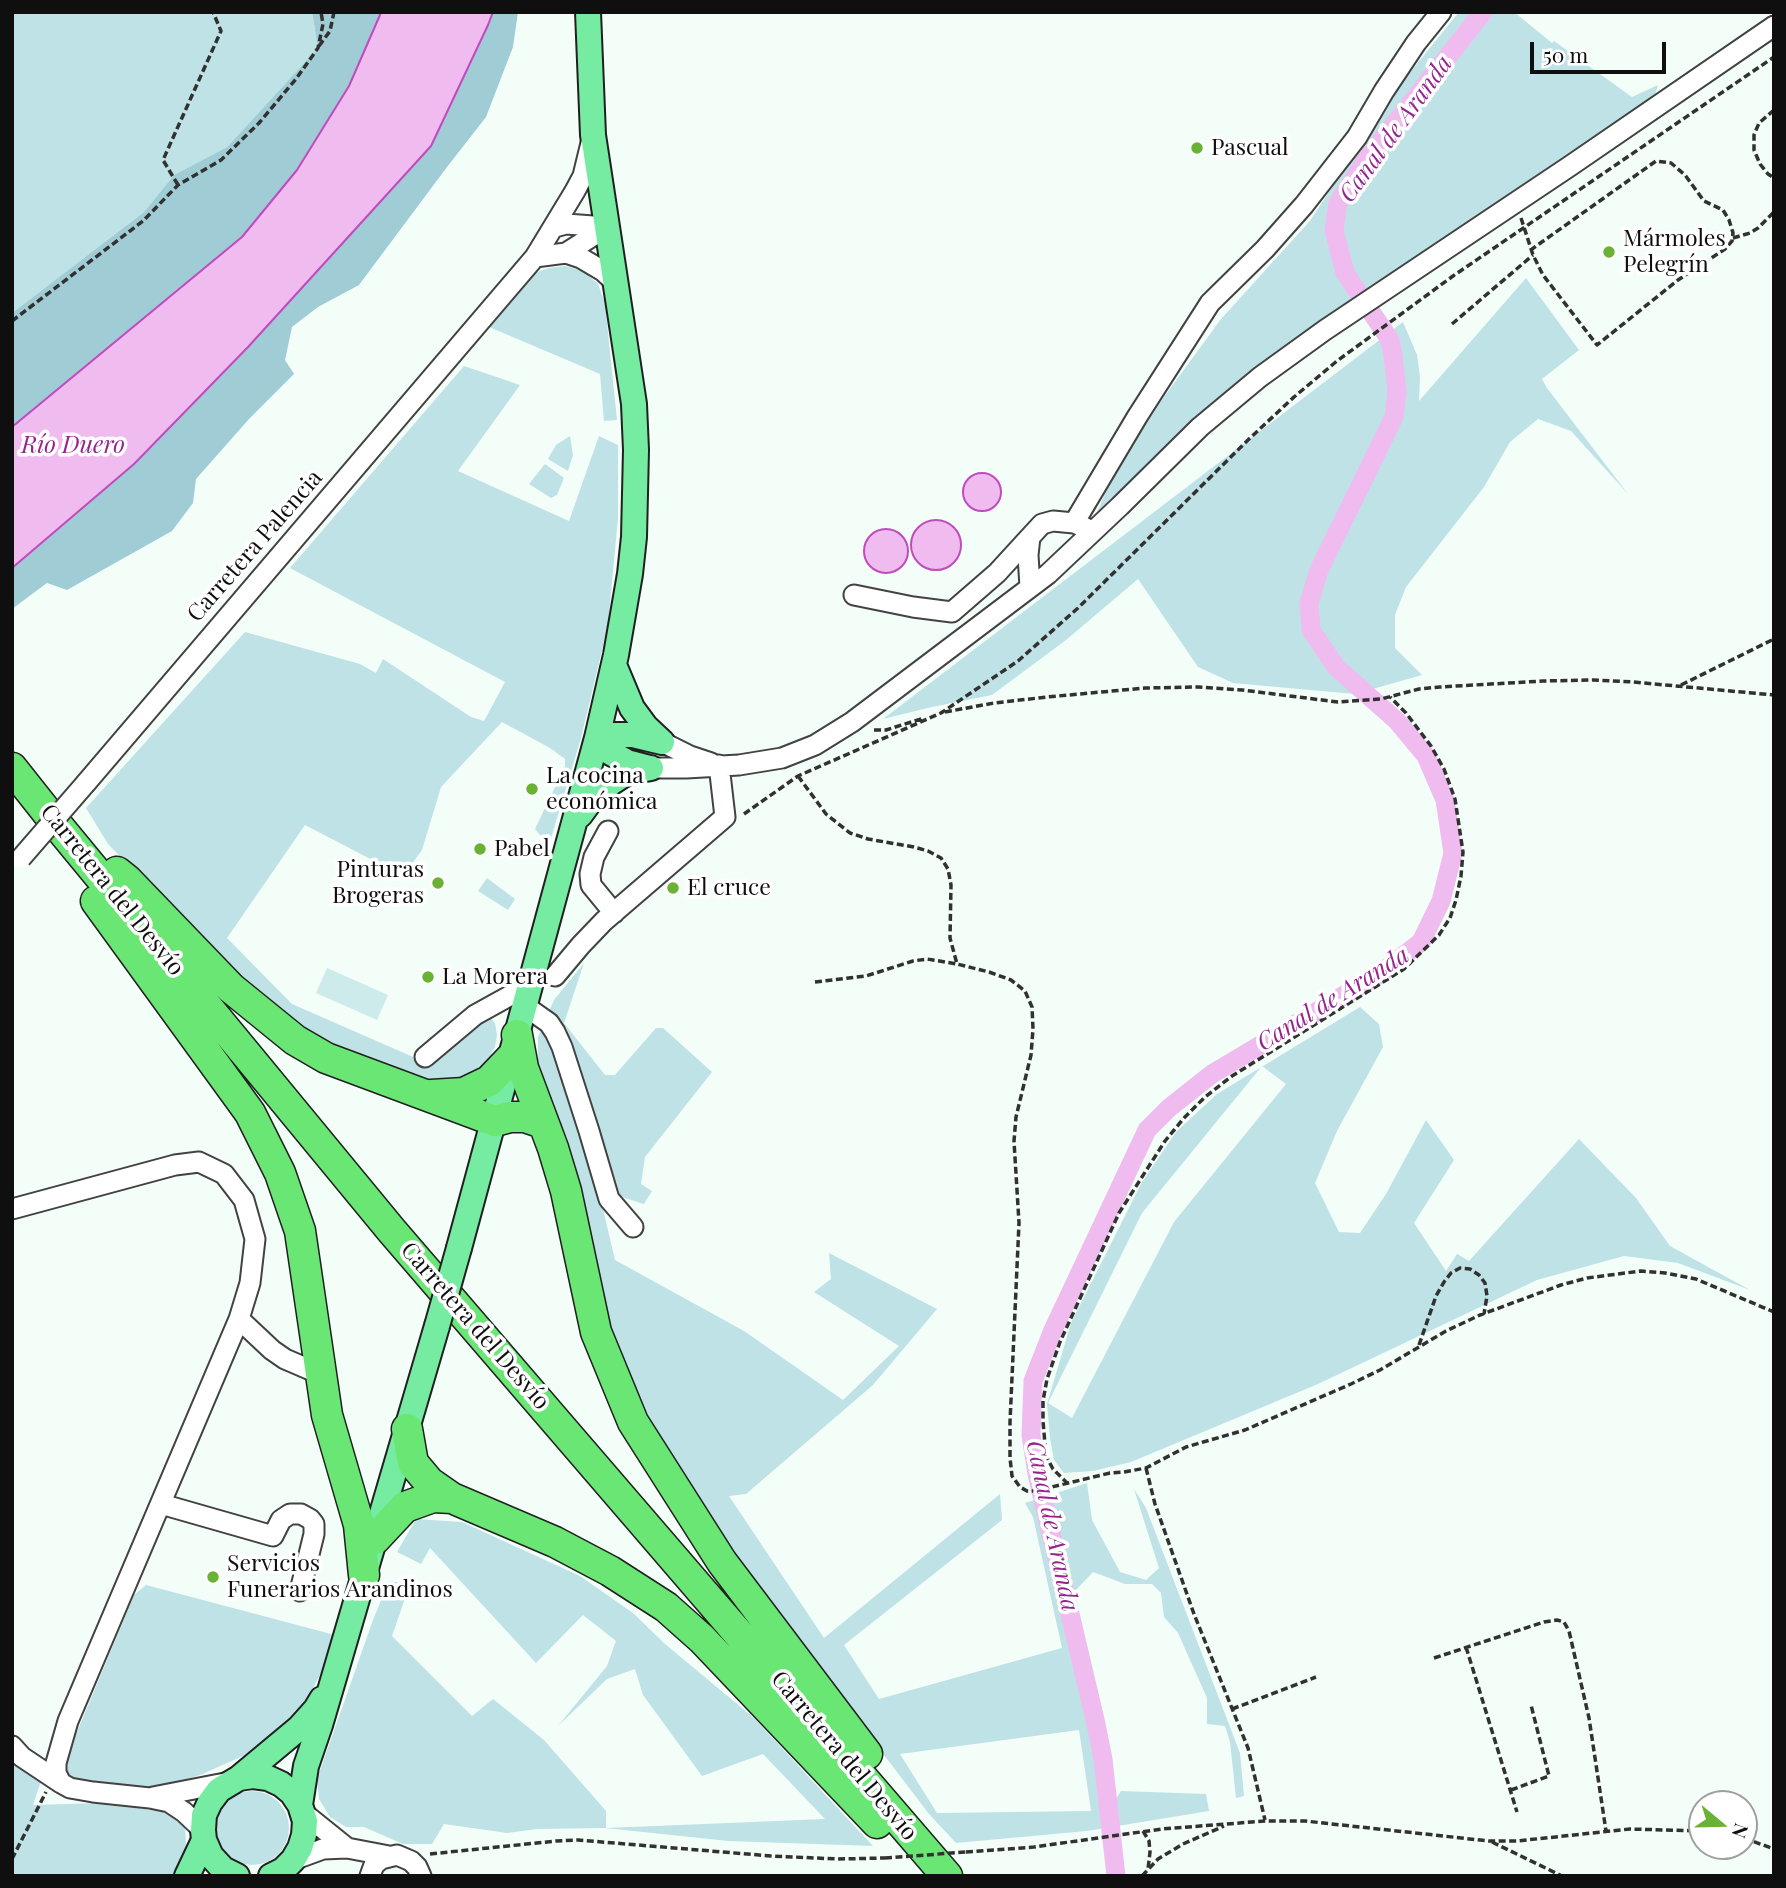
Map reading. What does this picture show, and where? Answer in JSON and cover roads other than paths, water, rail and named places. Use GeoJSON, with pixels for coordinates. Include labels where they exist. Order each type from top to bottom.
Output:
{"type":"FeatureCollection","features":[{"type":"Feature","properties":{"kind":"highway","name":"Carretera del Desvío"},"geometry":{"type":"LineString","coordinates":[[12,768],[392,1231],[947,1876]]}},
{"type":"Feature","properties":{"kind":"highway"},"geometry":{"type":"LineString","coordinates":[[46,811],[127,880],[231,988],[295,1040],[326,1058],[495,1121],[525,1117],[543,1123]]}},
{"type":"Feature","properties":{"kind":"highway"},"geometry":{"type":"LineString","coordinates":[[46,811],[95,899],[250,1114],[280,1173],[300,1231],[327,1415],[359,1525],[364,1575]]}},
{"type":"Feature","properties":{"kind":"highway"},"geometry":{"type":"LineString","coordinates":[[424,1095],[464,1093],[489,1081],[514,1046]]}},
{"type":"Feature","properties":{"kind":"highway"},"geometry":{"type":"LineString","coordinates":[[514,1046],[553,1148],[566,1191],[596,1332],[633,1422],[722,1562],[904,1802],[961,1864]]}},
{"type":"Feature","properties":{"kind":"highway"},"geometry":{"type":"LineString","coordinates":[[407,1429],[413,1463],[429,1482],[452,1498],[555,1542],[610,1571],[666,1607],[702,1639],[899,1846],[933,1876]]}},
{"type":"Feature","properties":{"kind":"highway"},"geometry":{"type":"LineString","coordinates":[[375,1539],[405,1507],[433,1497],[452,1498]]}},
{"type":"Feature","properties":{"kind":"main road"},"geometry":{"type":"LineString","coordinates":[[301,1808],[306,1766],[429,1355],[495,1121],[597,738],[614,665],[630,574],[636,499],[634,404],[593,135],[588,12]]}},
{"type":"Feature","properties":{"kind":"main road"},"geometry":{"type":"LineString","coordinates":[[614,665],[632,708],[662,742]]}},
{"type":"Feature","properties":{"kind":"main road"},"geometry":{"type":"LineString","coordinates":[[597,738],[633,735],[662,742]]}},
{"type":"Feature","properties":{"kind":"main road"},"geometry":{"type":"LineString","coordinates":[[597,738],[611,753],[627,762],[651,768]]}},
{"type":"Feature","properties":{"kind":"main road"},"geometry":{"type":"LineString","coordinates":[[574,824],[597,792],[629,772],[651,768]]}},
{"type":"Feature","properties":{"kind":"main road"},"geometry":{"type":"LineString","coordinates":[[187,1876],[203,1835],[204,1815],[210,1801],[219,1790],[299,1728],[316,1709],[333,1681]]}},
{"type":"Feature","properties":{"kind":"main road"},"geometry":{"type":"LineString","coordinates":[[235,1780],[253,1776],[268,1778],[292,1793],[301,1808],[304,1835],[300,1848],[283,1870],[271,1876]]}},
{"type":"Feature","properties":{"kind":"main road"},"geometry":{"type":"LineString","coordinates":[[203,1835],[211,1856],[223,1869],[237,1876]]}},
{"type":"Feature","properties":{"kind":"street"},"geometry":{"type":"LineString","coordinates":[[1074,523],[1137,417],[1210,303],[1265,249],[1304,205],[1357,137],[1416,43],[1441,12]]}},
{"type":"Feature","properties":{"kind":"street"},"geometry":{"type":"LineString","coordinates":[[651,768],[739,765],[782,758],[815,745],[852,722],[1048,574],[1200,427],[1260,377],[1774,26]]}},
{"type":"Feature","properties":{"kind":"street","name":"Carretera Palencia"},"geometry":{"type":"LineString","coordinates":[[17,863],[535,257],[583,176],[593,135]]}},
{"type":"Feature","properties":{"kind":"street"},"geometry":{"type":"LineString","coordinates":[[555,226],[566,224],[607,227]]}},
{"type":"Feature","properties":{"kind":"street"},"geometry":{"type":"LineString","coordinates":[[535,257],[566,253],[607,227]]}},
{"type":"Feature","properties":{"kind":"street"},"geometry":{"type":"LineString","coordinates":[[566,253],[603,271],[617,284]]}},
{"type":"Feature","properties":{"kind":"street"},"geometry":{"type":"LineString","coordinates":[[854,595],[952,612],[997,573],[1042,524],[1053,521],[1074,523],[1093,531]]}},
{"type":"Feature","properties":{"kind":"street"},"geometry":{"type":"LineString","coordinates":[[1030,537],[1030,587]]}},
{"type":"Feature","properties":{"kind":"street"},"geometry":{"type":"LineString","coordinates":[[662,742],[690,756],[719,765]]}},
{"type":"Feature","properties":{"kind":"street"},"geometry":{"type":"LineString","coordinates":[[555,976],[581,945],[614,913],[725,817],[719,765]]}},
{"type":"Feature","properties":{"kind":"street"},"geometry":{"type":"LineString","coordinates":[[608,831],[594,857],[590,874],[591,886],[614,913]]}},
{"type":"Feature","properties":{"kind":"street"},"geometry":{"type":"LineString","coordinates":[[425,1057],[475,1016],[528,995],[555,1032],[566,1059],[609,1199],[633,1227]]}},
{"type":"Feature","properties":{"kind":"street"},"geometry":{"type":"LineString","coordinates":[[12,1209],[175,1165],[199,1163],[224,1174],[244,1200],[255,1238],[250,1283],[239,1319],[68,1721],[56,1763],[57,1780]]}},
{"type":"Feature","properties":{"kind":"street"},"geometry":{"type":"LineString","coordinates":[[239,1319],[285,1359],[320,1374]]}},
{"type":"Feature","properties":{"kind":"street"},"geometry":{"type":"LineString","coordinates":[[161,1504],[273,1536],[281,1520],[290,1514],[301,1514],[310,1519],[314,1524],[314,1534],[300,1591]]}},
{"type":"Feature","properties":{"kind":"street"},"geometry":{"type":"LineString","coordinates":[[12,1746],[22,1757],[70,1788],[169,1802],[184,1812],[203,1835]]}},
{"type":"Feature","properties":{"kind":"street"},"geometry":{"type":"LineString","coordinates":[[150,1798],[235,1780]]}},
{"type":"Feature","properties":{"kind":"street"},"geometry":{"type":"LineString","coordinates":[[301,1808],[315,1824],[354,1849],[369,1863],[370,1875]]}},
{"type":"Feature","properties":{"kind":"street"},"geometry":{"type":"LineString","coordinates":[[293,1860],[323,1849],[354,1849],[404,1857],[416,1868]]}},
{"type":"Feature","properties":{"kind":"street"},"geometry":{"type":"LineString","coordinates":[[370,1875],[374,1865],[389,1856]]}},
{"type":"Feature","properties":{"kind":"water","name":"Río Duero"},"geometry":{"type":"Polygon","coordinates":[[[379,12],[493,12],[431,146],[248,347],[134,464],[12,568],[12,427],[242,237],[297,170],[349,86],[379,12]]]}},
{"type":"Feature","properties":{"kind":"water"},"geometry":{"type":"Polygon","coordinates":[[[982,473],[995,479],[1001,492],[995,505],[982,511],[969,505],[963,492],[969,479],[982,473]]]}},
{"type":"Feature","properties":{"kind":"water"},"geometry":{"type":"Polygon","coordinates":[[[936,520],[954,527],[961,545],[954,563],[936,570],[918,563],[911,545],[918,527],[936,520]]]}},
{"type":"Feature","properties":{"kind":"water"},"geometry":{"type":"Polygon","coordinates":[[[886,529],[895,530],[902,535],[907,542],[907,560],[902,567],[895,572],[886,573],[877,572],[870,567],[865,560],[864,551],[865,542],[870,535],[877,530],[886,529]]]}},
{"type":"Feature","properties":{"kind":"waterway","name":"Canal de Aranda"},"geometry":{"type":"LineString","coordinates":[[1116,1876],[1103,1759],[1037,1474],[1031,1435],[1033,1381],[1053,1330],[1147,1130],[1169,1108],[1212,1074],[1378,975],[1421,942],[1441,901],[1453,853],[1445,800],[1426,756],[1397,721],[1336,667],[1311,630],[1309,603],[1319,570],[1394,417],[1397,391],[1390,340],[1345,273],[1334,230],[1338,203],[1367,159],[1483,12]]}},
{"type":"Feature","properties":{"kind":"place","name":"Pascual"},"geometry":{"type":"Point","coordinates":[1197,148]}},
{"type":"Feature","properties":{"kind":"place","name":"Mármoles Pelegrín"},"geometry":{"type":"Point","coordinates":[1609,252]}},
{"type":"Feature","properties":{"kind":"place","name":"La cocina económica"},"geometry":{"type":"Point","coordinates":[532,789]}},
{"type":"Feature","properties":{"kind":"place","name":"Pabel"},"geometry":{"type":"Point","coordinates":[480,849]}},
{"type":"Feature","properties":{"kind":"place","name":"Pinturas Brogeras"},"geometry":{"type":"Point","coordinates":[438,883]}},
{"type":"Feature","properties":{"kind":"place","name":"El cruce"},"geometry":{"type":"Point","coordinates":[673,888]}},
{"type":"Feature","properties":{"kind":"place","name":"La Morera"},"geometry":{"type":"Point","coordinates":[428,977]}},
{"type":"Feature","properties":{"kind":"place","name":"Servicios Funerarios Arandinos"},"geometry":{"type":"Point","coordinates":[213,1577]}}]}
